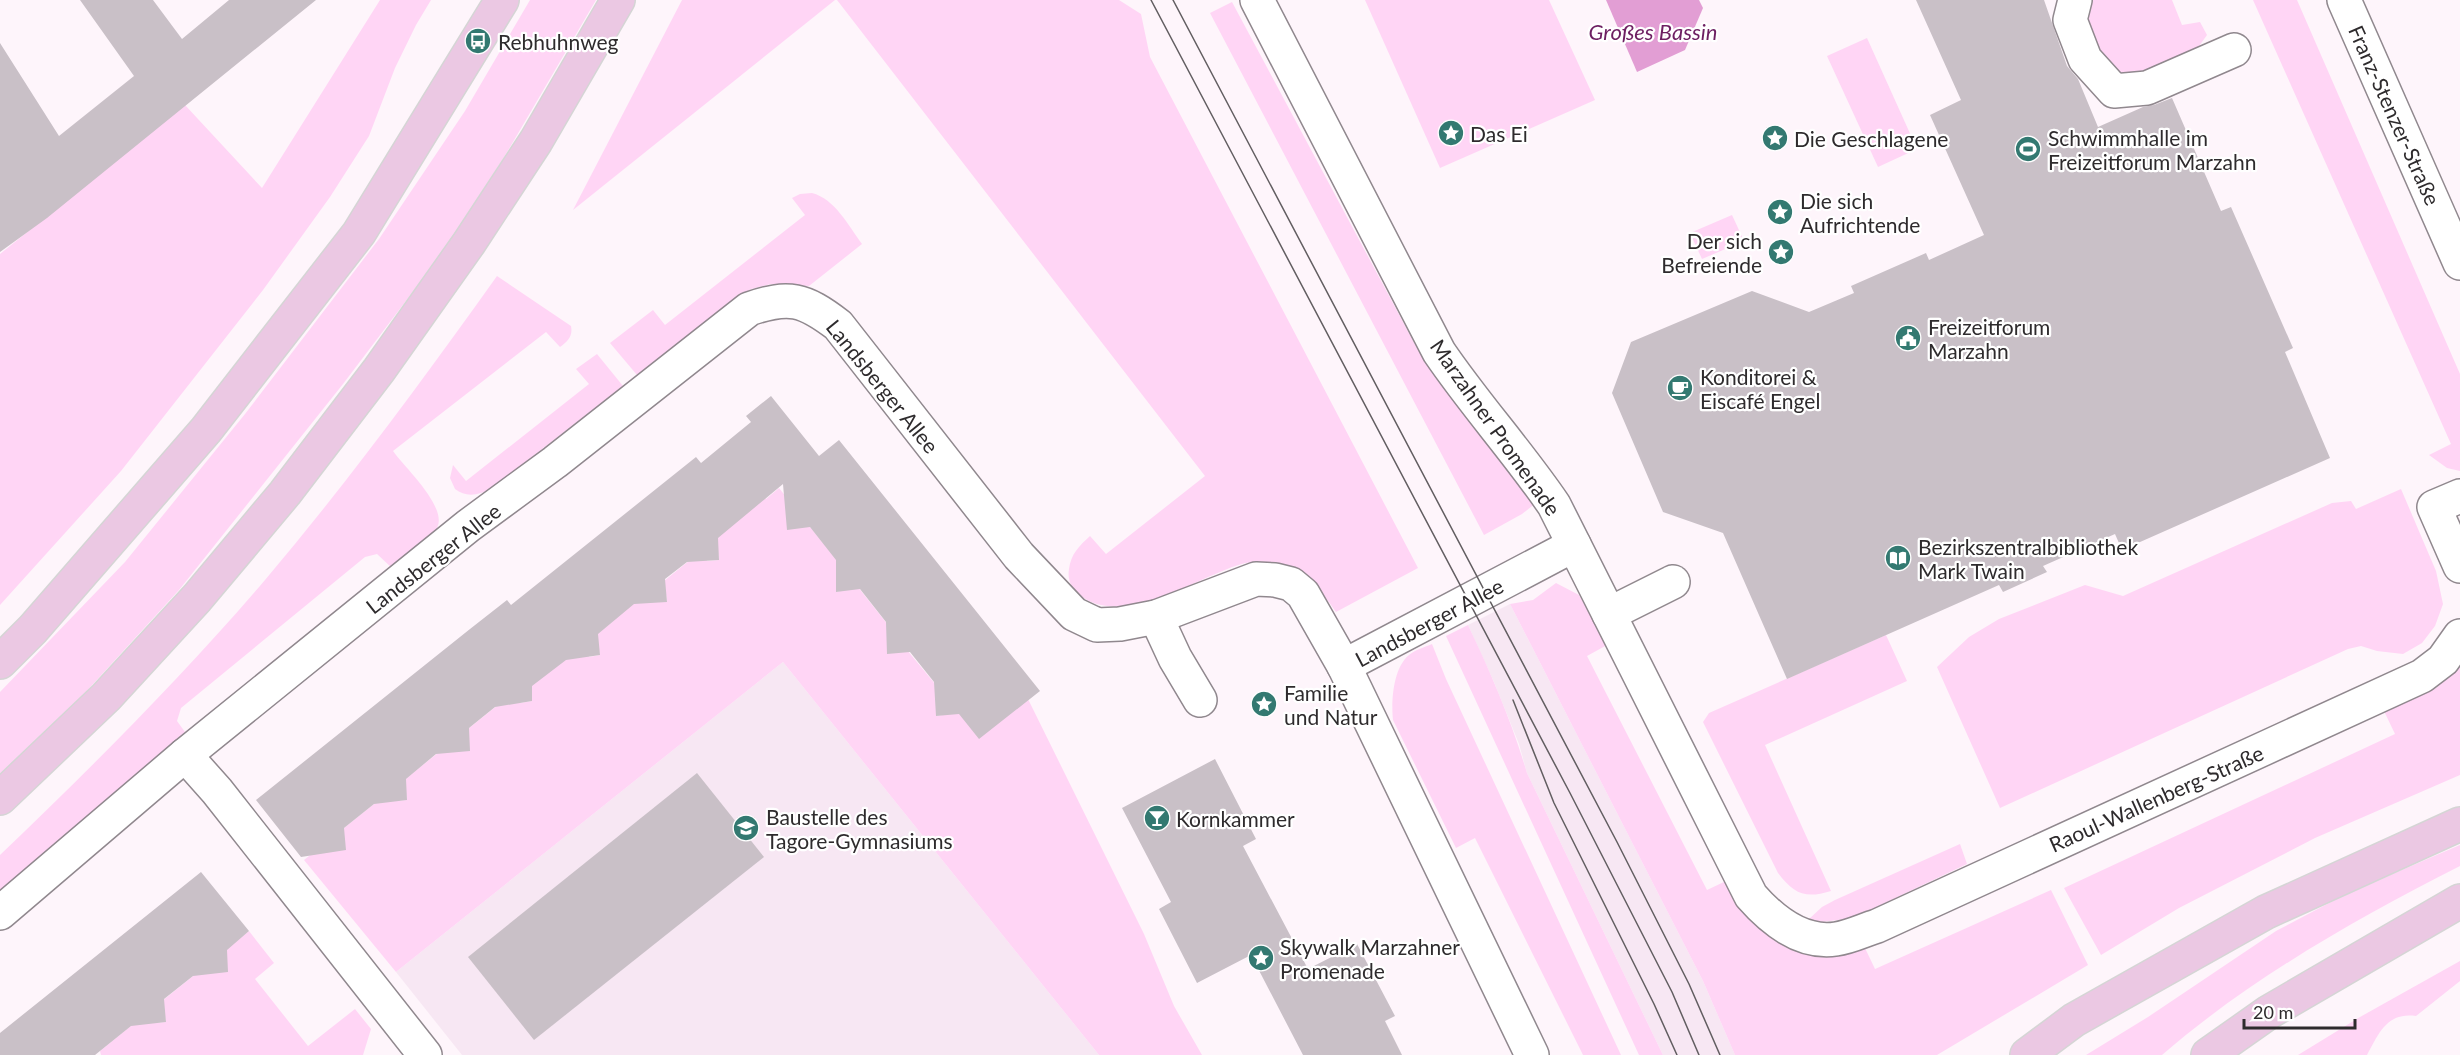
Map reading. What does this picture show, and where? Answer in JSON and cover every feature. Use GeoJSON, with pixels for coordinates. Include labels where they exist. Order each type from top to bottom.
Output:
{"type":"FeatureCollection","features":[{"type":"Feature","properties":{"kind":"main road"},"geometry":{"type":"LineString","coordinates":[[0,662],[33,629],[206,430],[359,233],[502,0]]}},
{"type":"Feature","properties":{"kind":"main road"},"geometry":{"type":"LineString","coordinates":[[0,798],[106,697],[197,598],[292,484],[379,370],[469,243],[536,141],[618,0]]}},
{"type":"Feature","properties":{"kind":"main road"},"geometry":{"type":"LineString","coordinates":[[2027,1055],[2074,1020],[2266,912],[2460,824]]}},
{"type":"Feature","properties":{"kind":"main road"},"geometry":{"type":"LineString","coordinates":[[2208,1055],[2269,1012],[2460,901]]}},
{"type":"Feature","properties":{"kind":"street","name":"Marzahner Promenade"},"geometry":{"type":"LineString","coordinates":[[1257,0],[1439,352],[1458,380],[1528,466],[1554,505],[1751,896],[1768,915],[1792,931],[1816,938],[1836,939]]}},
{"type":"Feature","properties":{"kind":"street"},"geometry":{"type":"LineString","coordinates":[[2075,0],[2070,20],[2085,59],[2114,90],[2147,88],[2234,50]]}},
{"type":"Feature","properties":{"kind":"street","name":"Franz-Stenzer-Straße"},"geometry":{"type":"LineString","coordinates":[[2344,0],[2450,213],[2460,263]]}},
{"type":"Feature","properties":{"kind":"street","name":"Landsberger Allee"},"geometry":{"type":"LineString","coordinates":[[0,913],[185,755],[468,526],[555,462],[749,309],[774,301],[797,300],[819,310],[837,325],[1024,561],[1074,614],[1097,625],[1120,624],[1156,617],[1256,579],[1275,580],[1291,584],[1303,594],[1344,666],[1574,545]]}},
{"type":"Feature","properties":{"kind":"street"},"geometry":{"type":"LineString","coordinates":[[2460,496],[2434,507],[2460,566]]}},
{"type":"Feature","properties":{"kind":"street"},"geometry":{"type":"LineString","coordinates":[[1609,614],[1673,582]]}},
{"type":"Feature","properties":{"kind":"street"},"geometry":{"type":"LineString","coordinates":[[1156,617],[1175,658],[1200,700]]}},
{"type":"Feature","properties":{"kind":"street","name":"Raoul-Wallenberg-Straße"},"geometry":{"type":"LineString","coordinates":[[1836,939],[1877,926],[2422,676],[2443,660],[2460,636]]}},
{"type":"Feature","properties":{"kind":"street"},"geometry":{"type":"LineString","coordinates":[[1344,666],[1532,1055]]}},
{"type":"Feature","properties":{"kind":"street"},"geometry":{"type":"LineString","coordinates":[[185,755],[217,791],[416,1052]]}},
{"type":"Feature","properties":{"kind":"shaded area"},"geometry":{"type":"Polygon","coordinates":[[[380,0],[431,0],[395,68],[369,136],[330,197],[263,290],[121,471],[0,605],[0,254],[185,105],[262,188],[380,0]]]}},
{"type":"Feature","properties":{"kind":"shaded area"},"geometry":{"type":"Polygon","coordinates":[[[530,0],[596,0],[503,159],[443,252],[343,384],[179,590],[84,694],[0,778],[0,692],[125,562],[245,414],[379,239],[465,111],[530,0]]]}},
{"type":"Feature","properties":{"kind":"shaded area"},"geometry":{"type":"Polygon","coordinates":[[[682,0],[835,0],[573,210],[682,0]]]}},
{"type":"Feature","properties":{"kind":"shaded area"},"geometry":{"type":"Polygon","coordinates":[[[837,0],[1119,0],[1141,14],[1150,57],[1418,568],[1336,612],[1323,595],[1298,573],[1279,565],[1262,562],[1245,563],[1227,569],[1163,596],[1140,603],[1119,606],[1099,605],[1081,596],[1073,588],[1069,573],[1072,559],[1082,543],[1090,536],[1106,554],[1205,476],[837,0]]]}},
{"type":"Feature","properties":{"kind":"shaded area"},"geometry":{"type":"Polygon","coordinates":[[[1365,0],[1549,0],[1595,100],[1440,168],[1365,0]]]}},
{"type":"Feature","properties":{"kind":"shaded area"},"geometry":{"type":"Polygon","coordinates":[[[2091,0],[2172,0],[2182,25],[2200,22],[2207,35],[2194,53],[2128,78],[2106,67],[2086,20],[2091,0]]]}},
{"type":"Feature","properties":{"kind":"shaded area"},"geometry":{"type":"Polygon","coordinates":[[[2253,0],[2297,0],[2460,374],[2460,471],[2447,468],[2429,455],[2451,444],[2253,0]]]}},
{"type":"Feature","properties":{"kind":"shaded area"},"geometry":{"type":"Polygon","coordinates":[[[1232,2],[1418,350],[1536,503],[1522,514],[1484,535],[1210,13],[1232,2]]]}},
{"type":"Feature","properties":{"kind":"shaded area"},"geometry":{"type":"Polygon","coordinates":[[[1867,38],[1917,149],[1878,167],[1827,56],[1867,38]]]}},
{"type":"Feature","properties":{"kind":"shaded area"},"geometry":{"type":"Polygon","coordinates":[[[812,193],[828,201],[834,207],[862,244],[809,286],[771,284],[751,289],[637,375],[610,343],[653,310],[665,325],[805,215],[792,198],[800,194],[812,193]]]}},
{"type":"Feature","properties":{"kind":"shaded area"},"geometry":{"type":"Polygon","coordinates":[[[1732,215],[1744,241],[1702,259],[1690,233],[1732,215]]]}},
{"type":"Feature","properties":{"kind":"shaded area"},"geometry":{"type":"Polygon","coordinates":[[[497,276],[571,326],[571,335],[560,347],[546,332],[393,451],[424,488],[436,509],[439,519],[433,534],[392,568],[377,554],[365,557],[181,708],[177,721],[185,732],[0,892],[0,855],[136,721],[202,652],[265,580],[384,431],[497,276]]]}},
{"type":"Feature","properties":{"kind":"shaded area"},"geometry":{"type":"Polygon","coordinates":[[[597,354],[623,386],[491,489],[473,495],[464,494],[455,489],[450,478],[453,465],[466,481],[589,384],[576,369],[597,354]]]}},
{"type":"Feature","properties":{"kind":"shaded area"},"geometry":{"type":"Polygon","coordinates":[[[779,488],[851,578],[836,592],[858,587],[900,640],[887,642],[887,653],[907,650],[950,702],[936,704],[937,716],[1028,699],[1144,934],[1174,1006],[1202,1055],[1099,1055],[783,662],[396,972],[304,860],[394,788],[395,801],[407,800],[404,780],[519,688],[520,703],[532,701],[529,680],[586,644],[589,657],[600,655],[596,635],[612,622],[632,598],[655,602],[667,601],[664,581],[706,547],[707,561],[719,560],[716,540],[757,489],[766,499],[779,488]]]}},
{"type":"Feature","properties":{"kind":"shaded area"},"geometry":{"type":"Polygon","coordinates":[[[2401,489],[2436,571],[2443,604],[2435,626],[2422,643],[2403,654],[2377,651],[2361,646],[2348,649],[2000,808],[1937,667],[1969,637],[1999,619],[2085,585],[2123,596],[2332,503],[2351,501],[2356,509],[2401,489]]]}},
{"type":"Feature","properties":{"kind":"shaded area"},"geometry":{"type":"Polygon","coordinates":[[[1556,583],[1579,595],[1607,645],[1587,656],[1707,890],[1726,881],[1750,918],[1765,932],[1782,943],[1801,950],[1843,953],[1865,948],[1875,969],[2051,890],[2088,965],[1937,1055],[1735,1055],[1703,981],[1510,604],[1533,600],[1556,583]]]}},
{"type":"Feature","properties":{"kind":"shaded area"},"geometry":{"type":"Polygon","coordinates":[[[1510,604],[1703,981],[1735,1055],[1663,1055],[1527,773],[1519,744],[1468,625],[1510,604]]]}},
{"type":"Feature","properties":{"kind":"shaded area"},"geometry":{"type":"Polygon","coordinates":[[[1468,625],[1515,735],[1527,773],[1663,1055],[1639,1055],[1446,636],[1468,625]]]}},
{"type":"Feature","properties":{"kind":"shaded area"},"geometry":{"type":"Polygon","coordinates":[[[1886,635],[1907,681],[1765,745],[1831,891],[1814,895],[1801,893],[1789,886],[1778,873],[1703,722],[1709,713],[1886,635]]]}},
{"type":"Feature","properties":{"kind":"shaded area"},"geometry":{"type":"Polygon","coordinates":[[[1432,644],[1446,679],[1621,1055],[1583,1055],[1475,838],[1456,848],[1393,720],[1393,695],[1399,668],[1409,655],[1432,644]]]}},
{"type":"Feature","properties":{"kind":"shaded area","name":"Baustelle des Tagore-Gymnasiums"},"geometry":{"type":"Polygon","coordinates":[[[783,662],[1099,1055],[462,1055],[396,972],[783,662]]]}},
{"type":"Feature","properties":{"kind":"shaded area"},"geometry":{"type":"Polygon","coordinates":[[[2460,667],[2460,775],[2315,838],[2179,908],[2101,955],[2064,888],[2395,734],[2384,711],[2436,688],[2460,667]]]}},
{"type":"Feature","properties":{"kind":"shaded area"},"geometry":{"type":"Polygon","coordinates":[[[1960,844],[1967,864],[1853,918],[1822,922],[1808,920],[1822,907],[1835,900],[1960,844]]]}},
{"type":"Feature","properties":{"kind":"shaded area"},"geometry":{"type":"Polygon","coordinates":[[[2460,845],[2460,866],[2343,929],[2268,975],[2231,1000],[2162,1055],[2086,1055],[2148,1017],[2276,931],[2348,893],[2460,845]]]}},
{"type":"Feature","properties":{"kind":"shaded area"},"geometry":{"type":"Polygon","coordinates":[[[249,931],[274,963],[255,979],[308,1046],[355,1009],[371,1029],[363,1055],[101,1055],[100,1051],[148,1012],[154,1023],[166,1022],[162,1001],[249,931]]]}},
{"type":"Feature","properties":{"kind":"shaded area"},"geometry":{"type":"Polygon","coordinates":[[[2460,961],[2460,981],[2416,1016],[2398,1017],[2391,1021],[2380,1032],[2367,1055],[2298,1055],[2360,1017],[2460,961]]]}},
{"type":"Feature","properties":{"kind":"water","name":"Großes Bassin"},"geometry":{"type":"Polygon","coordinates":[[[1606,0],[1699,0],[1703,8],[1685,50],[1637,72],[1606,0]]]}},
{"type":"Feature","properties":{"kind":"building"},"geometry":{"type":"Polygon","coordinates":[[[80,0],[153,0],[182,39],[229,0],[316,0],[47,218],[0,252],[0,43],[59,136],[134,76],[80,0]]]}},
{"type":"Feature","properties":{"kind":"building","name":"Freizeitforum Marzahn"},"geometry":{"type":"Polygon","coordinates":[[[1916,0],[2044,0],[2067,66],[2078,79],[2098,127],[2143,107],[2172,98],[2221,211],[2231,207],[2293,348],[2285,352],[2330,458],[2122,550],[2115,534],[2043,566],[2047,572],[2003,592],[1999,585],[1787,679],[1723,533],[1663,512],[1612,393],[1631,342],[1752,291],[1809,312],[1854,293],[1851,286],[1926,253],[1929,260],[1984,235],[1930,115],[1961,100],[1916,0]]]}},
{"type":"Feature","properties":{"kind":"building"},"geometry":{"type":"Polygon","coordinates":[[[771,396],[819,456],[839,440],[1040,691],[979,739],[959,714],[936,716],[934,682],[910,652],[887,654],[886,622],[860,589],[836,592],[836,560],[810,527],[787,530],[783,484],[718,538],[719,560],[687,562],[665,579],[667,602],[634,604],[598,634],[600,655],[566,660],[532,686],[532,701],[495,707],[469,728],[470,751],[436,754],[406,779],[407,800],[374,804],[344,828],[346,850],[301,857],[256,800],[507,600],[511,605],[696,457],[701,463],[751,422],[746,416],[771,396]]]}},
{"type":"Feature","properties":{"kind":"building"},"geometry":{"type":"Polygon","coordinates":[[[1215,759],[1256,839],[1243,846],[1308,969],[1357,944],[1395,1016],[1385,1021],[1402,1055],[1303,1055],[1251,955],[1197,983],[1159,909],[1171,902],[1122,808],[1215,759]]]}},
{"type":"Feature","properties":{"kind":"building"},"geometry":{"type":"Polygon","coordinates":[[[697,773],[764,857],[534,1040],[468,957],[697,773]]]}},
{"type":"Feature","properties":{"kind":"building"},"geometry":{"type":"Polygon","coordinates":[[[201,872],[249,931],[227,950],[228,972],[193,976],[164,999],[166,1022],[131,1026],[95,1055],[0,1055],[0,1033],[201,872]]]}},
{"type":"Feature","properties":{"kind":"tram line"},"geometry":{"type":"LineString","coordinates":[[1151,0],[1570,793],[1672,992],[1699,1055]]}},
{"type":"Feature","properties":{"kind":"tram line"},"geometry":{"type":"LineString","coordinates":[[1173,0],[1617,842],[1689,984],[1720,1055]]}},
{"type":"Feature","properties":{"kind":"tram line"},"geometry":{"type":"LineString","coordinates":[[1513,700],[1554,803],[1677,1055]]}},
{"type":"Feature","properties":{"kind":"place","name":"Rebhuhnweg"},"geometry":{"type":"Point","coordinates":[478,41]}},
{"type":"Feature","properties":{"kind":"place","name":"Das Ei"},"geometry":{"type":"Point","coordinates":[1451,133]}},
{"type":"Feature","properties":{"kind":"place","name":"Die Geschlagene"},"geometry":{"type":"Point","coordinates":[1775,138]}},
{"type":"Feature","properties":{"kind":"place","name":"Schwimmhalle im Freizeitforum Marzahn"},"geometry":{"type":"Point","coordinates":[2028,149]}},
{"type":"Feature","properties":{"kind":"place","name":"Die sich Aufrichtende"},"geometry":{"type":"Point","coordinates":[1780,212]}},
{"type":"Feature","properties":{"kind":"place","name":"Der sich Befreiende"},"geometry":{"type":"Point","coordinates":[1781,252]}},
{"type":"Feature","properties":{"kind":"place","name":"Freizeitforum Marzahn"},"geometry":{"type":"Point","coordinates":[1908,338]}},
{"type":"Feature","properties":{"kind":"place","name":"Konditorei & Eiscafé Engel"},"geometry":{"type":"Point","coordinates":[1680,388]}},
{"type":"Feature","properties":{"kind":"place","name":"Bezirkszentralbibliothek Mark Twain"},"geometry":{"type":"Point","coordinates":[1898,558]}},
{"type":"Feature","properties":{"kind":"place","name":"Familie und Natur"},"geometry":{"type":"Point","coordinates":[1264,704]}},
{"type":"Feature","properties":{"kind":"place","name":"Kornkammer"},"geometry":{"type":"Point","coordinates":[1157,818]}},
{"type":"Feature","properties":{"kind":"place","name":"Baustelle des Tagore-Gymnasiums"},"geometry":{"type":"Point","coordinates":[746,828]}},
{"type":"Feature","properties":{"kind":"place","name":"Skywalk Marzahner Promenade"},"geometry":{"type":"Point","coordinates":[1261,958]}}]}
